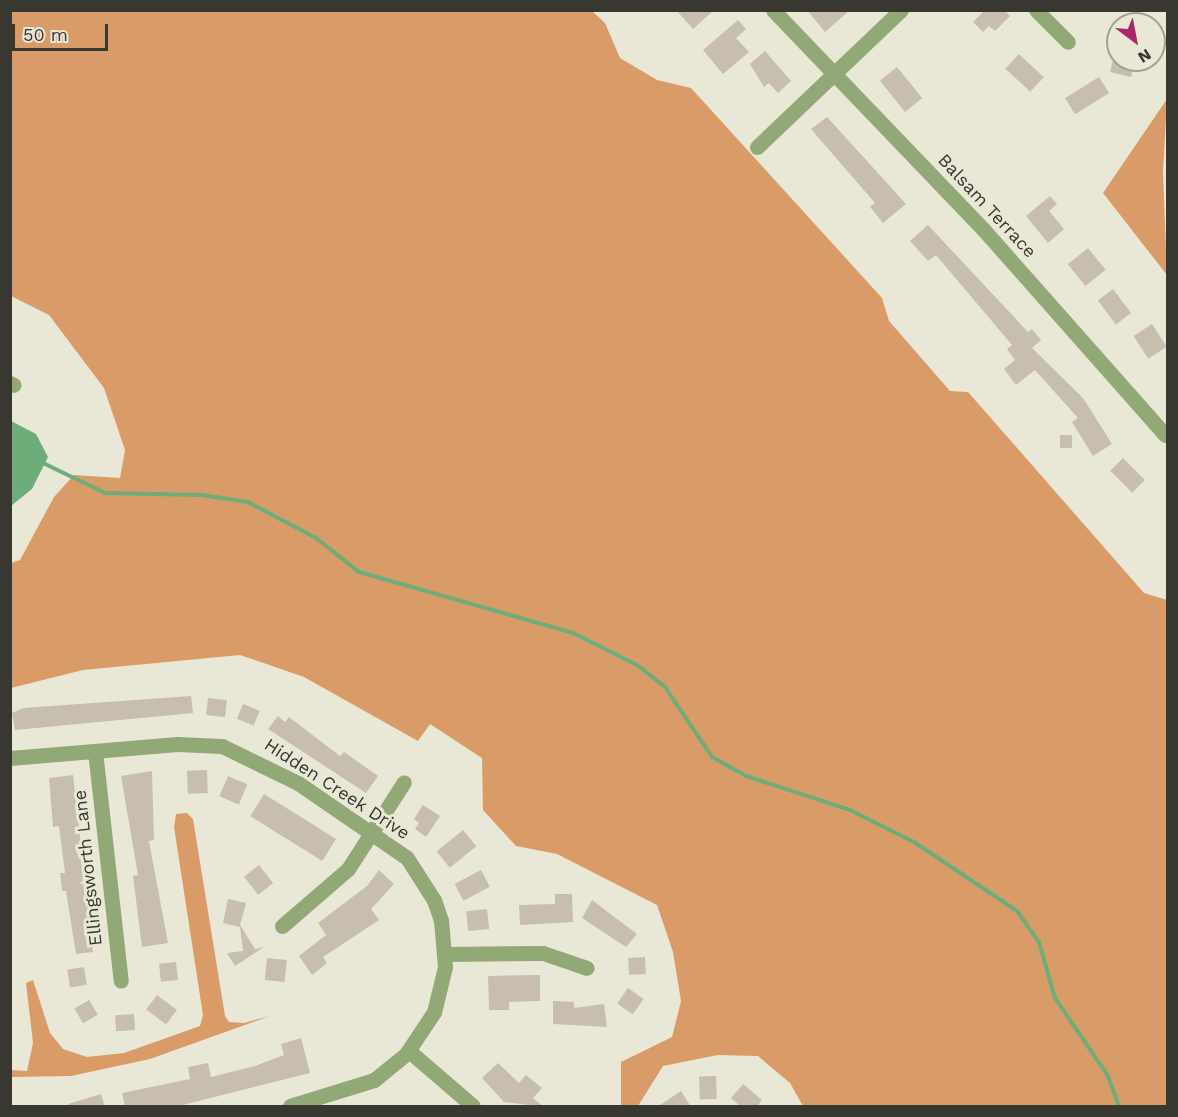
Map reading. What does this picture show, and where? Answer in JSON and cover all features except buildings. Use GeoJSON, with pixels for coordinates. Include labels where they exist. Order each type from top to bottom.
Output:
{"type":"FeatureCollection","features":[{"type":"Feature","properties":{"kind":"street","name":"Balsam Terrace"},"geometry":{"type":"LineString","coordinates":[[773,10],[1074,328],[1165,435]]}},
{"type":"Feature","properties":{"kind":"street"},"geometry":{"type":"LineString","coordinates":[[757,147],[901,10]]}},
{"type":"Feature","properties":{"kind":"street"},"geometry":{"type":"LineString","coordinates":[[1036,10],[1068,42]]}},
{"type":"Feature","properties":{"kind":"street","name":"Hidden Creek Drive"},"geometry":{"type":"LineString","coordinates":[[10,758],[204,743],[231,749],[298,783],[374,832],[422,878],[441,920],[445,954],[434,1012],[409,1051],[358,1088],[290,1107]]}},
{"type":"Feature","properties":{"kind":"street","name":"Ellingsworth Lane"},"geometry":{"type":"LineString","coordinates":[[95,751],[121,981]]}},
{"type":"Feature","properties":{"kind":"street"},"geometry":{"type":"LineString","coordinates":[[282,926],[348,869],[374,832],[404,782]]}},
{"type":"Feature","properties":{"kind":"street"},"geometry":{"type":"LineString","coordinates":[[445,954],[543,952],[588,968]]}},
{"type":"Feature","properties":{"kind":"street"},"geometry":{"type":"LineString","coordinates":[[409,1051],[473,1107]]}},
{"type":"Feature","properties":{"kind":"shaded area"},"geometry":{"type":"Polygon","coordinates":[[[10,11],[592,11],[605,23],[620,58],[657,80],[691,88],[882,298],[889,321],[950,391],[968,392],[1144,593],[1167,600],[1167,1106],[803,1106],[790,1083],[758,1056],[718,1055],[663,1066],[638,1106],[621,1106],[621,1062],[672,1037],[681,1001],[673,952],[657,905],[557,854],[516,846],[483,810],[482,758],[430,724],[418,741],[304,677],[240,655],[83,670],[11,688],[11,563],[20,560],[54,497],[74,475],[120,478],[125,450],[104,388],[49,315],[11,296],[10,11]]]}},
{"type":"Feature","properties":{"kind":"shaded area"},"geometry":{"type":"Polygon","coordinates":[[[1167,99],[1163,172],[1167,275],[1103,193],[1167,99]]]}},
{"type":"Feature","properties":{"kind":"shaded area"},"geometry":{"type":"Polygon","coordinates":[[[11,421],[36,434],[48,457],[32,489],[11,506],[11,421]]]}},
{"type":"Feature","properties":{"kind":"shaded area"},"geometry":{"type":"Polygon","coordinates":[[[187,813],[193,819],[225,1016],[229,1022],[244,1023],[270,1016],[150,1059],[71,1076],[11,1077],[11,1070],[27,1071],[33,1043],[26,983],[33,980],[50,1033],[63,1049],[87,1057],[124,1053],[200,1026],[203,1015],[174,827],[176,814],[187,813]]]}},
{"type":"Feature","properties":{"kind":"waterway"},"geometry":{"type":"LineString","coordinates":[[43,463],[105,493],[202,495],[248,502],[316,538],[359,572],[573,633],[637,665],[665,687],[712,757],[746,776],[850,810],[914,842],[1017,911],[1039,942],[1055,998],[1108,1076],[1119,1106]]}}]}
